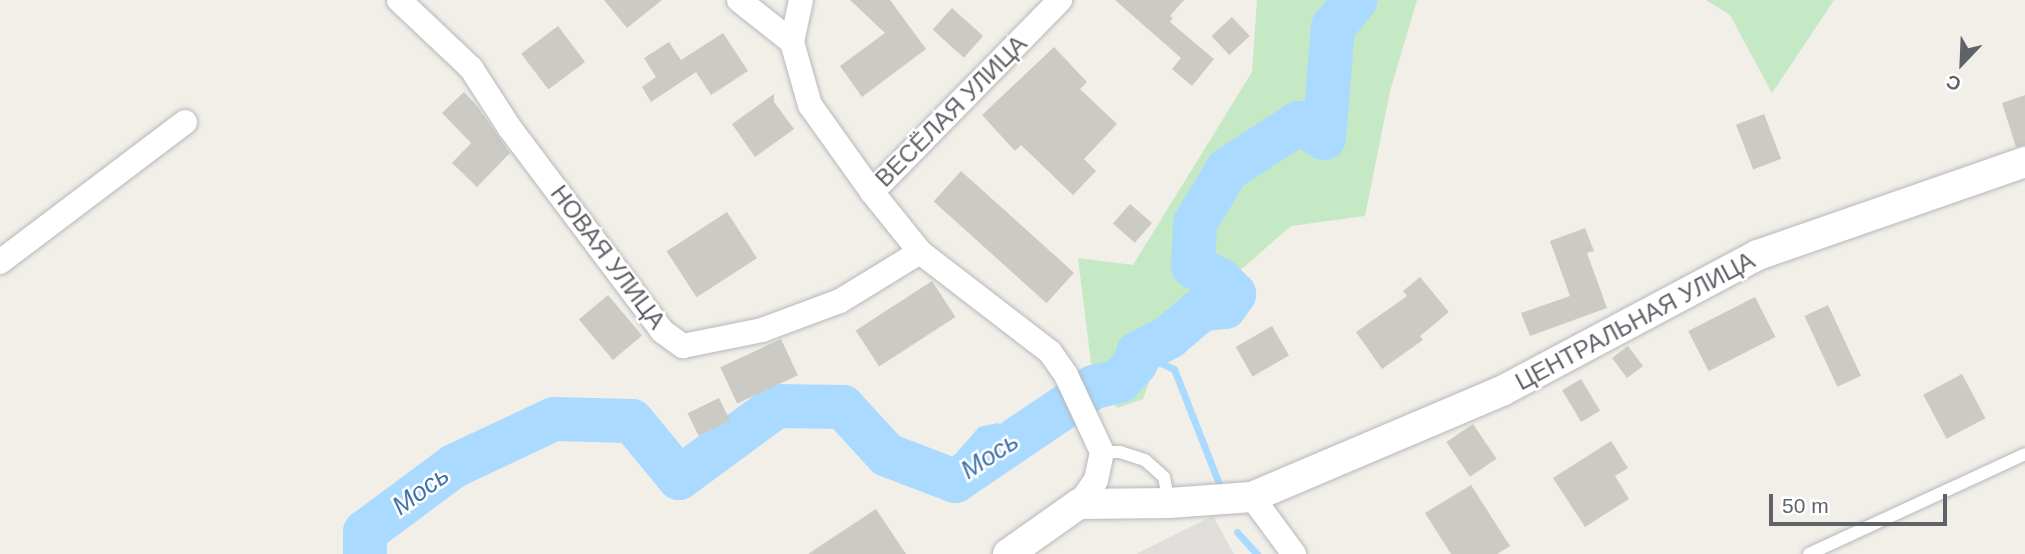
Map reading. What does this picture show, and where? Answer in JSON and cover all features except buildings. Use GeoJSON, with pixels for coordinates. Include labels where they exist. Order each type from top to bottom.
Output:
{"type":"FeatureCollection","features":[{"type":"Feature","properties":{"kind":"street","name":"НОВАЯ УЛИЦА"},"geometry":{"type":"LineString","coordinates":[[399,0],[471,68],[509,127],[662,331],[684,346],[761,330],[840,300],[920,253]]}},
{"type":"Feature","properties":{"kind":"street"},"geometry":{"type":"LineString","coordinates":[[739,0],[792,42]]}},
{"type":"Feature","properties":{"kind":"street"},"geometry":{"type":"LineString","coordinates":[[801,0],[792,42],[810,105],[872,192],[920,253],[1050,352],[1066,375],[1102,452],[1096,481],[1079,505],[1011,553]]}},
{"type":"Feature","properties":{"kind":"street","name":"ВЕСЁЛАЯ УЛИЦА"},"geometry":{"type":"LineString","coordinates":[[872,192],[1060,0]]}},
{"type":"Feature","properties":{"kind":"street"},"geometry":{"type":"LineString","coordinates":[[0,262],[185,122]]}},
{"type":"Feature","properties":{"kind":"street","name":"ЦЕНТРАЛЬНАЯ УЛИЦА"},"geometry":{"type":"LineString","coordinates":[[1079,505],[1169,503],[1252,497],[1502,391],[1758,255],[2025,162]]}},
{"type":"Feature","properties":{"kind":"street"},"geometry":{"type":"LineString","coordinates":[[1252,497],[1294,554]]}},
{"type":"Feature","properties":{"kind":"lane"},"geometry":{"type":"LineString","coordinates":[[1102,452],[1121,452],[1145,460],[1164,477],[1169,503]]}},
{"type":"Feature","properties":{"kind":"lane"},"geometry":{"type":"LineString","coordinates":[[1810,554],[2025,454]]}},
{"type":"Feature","properties":{"kind":"shaded area"},"geometry":{"type":"Polygon","coordinates":[[[1213,516],[1234,554],[1136,554],[1213,516]]]}},
{"type":"Feature","properties":{"kind":"green space"},"geometry":{"type":"Polygon","coordinates":[[[1257,0],[1417,0],[1390,91],[1365,216],[1291,226],[1166,335],[1143,399],[1118,408],[1094,387],[1078,258],[1133,265],[1252,72],[1257,0]]]}},
{"type":"Feature","properties":{"kind":"green space"},"geometry":{"type":"Polygon","coordinates":[[[1706,0],[1834,0],[1772,93],[1730,15],[1706,0]]]}},
{"type":"Feature","properties":{"kind":"water"},"geometry":{"type":"Polygon","coordinates":[[[998,423],[1006,429],[1002,437],[1008,457],[985,479],[963,485],[963,474],[949,470],[946,465],[979,427],[998,423]]]}},
{"type":"Feature","properties":{"kind":"waterway","name":"Мось"},"geometry":{"type":"LineString","coordinates":[[365,554],[365,532],[454,466],[554,419],[632,421],[679,478],[777,406],[843,407],[887,455],[955,481],[1094,387],[1119,381],[1136,363],[1138,353],[1169,337],[1202,309],[1225,307],[1234,294],[1220,280],[1193,266],[1195,223],[1228,169],[1299,123],[1324,138],[1333,27],[1356,0]]}},
{"type":"Feature","properties":{"kind":"waterway"},"geometry":{"type":"LineString","coordinates":[[1138,353],[1174,369],[1219,484]]}},
{"type":"Feature","properties":{"kind":"waterway"},"geometry":{"type":"LineString","coordinates":[[1237,532],[1257,554]]}}]}
